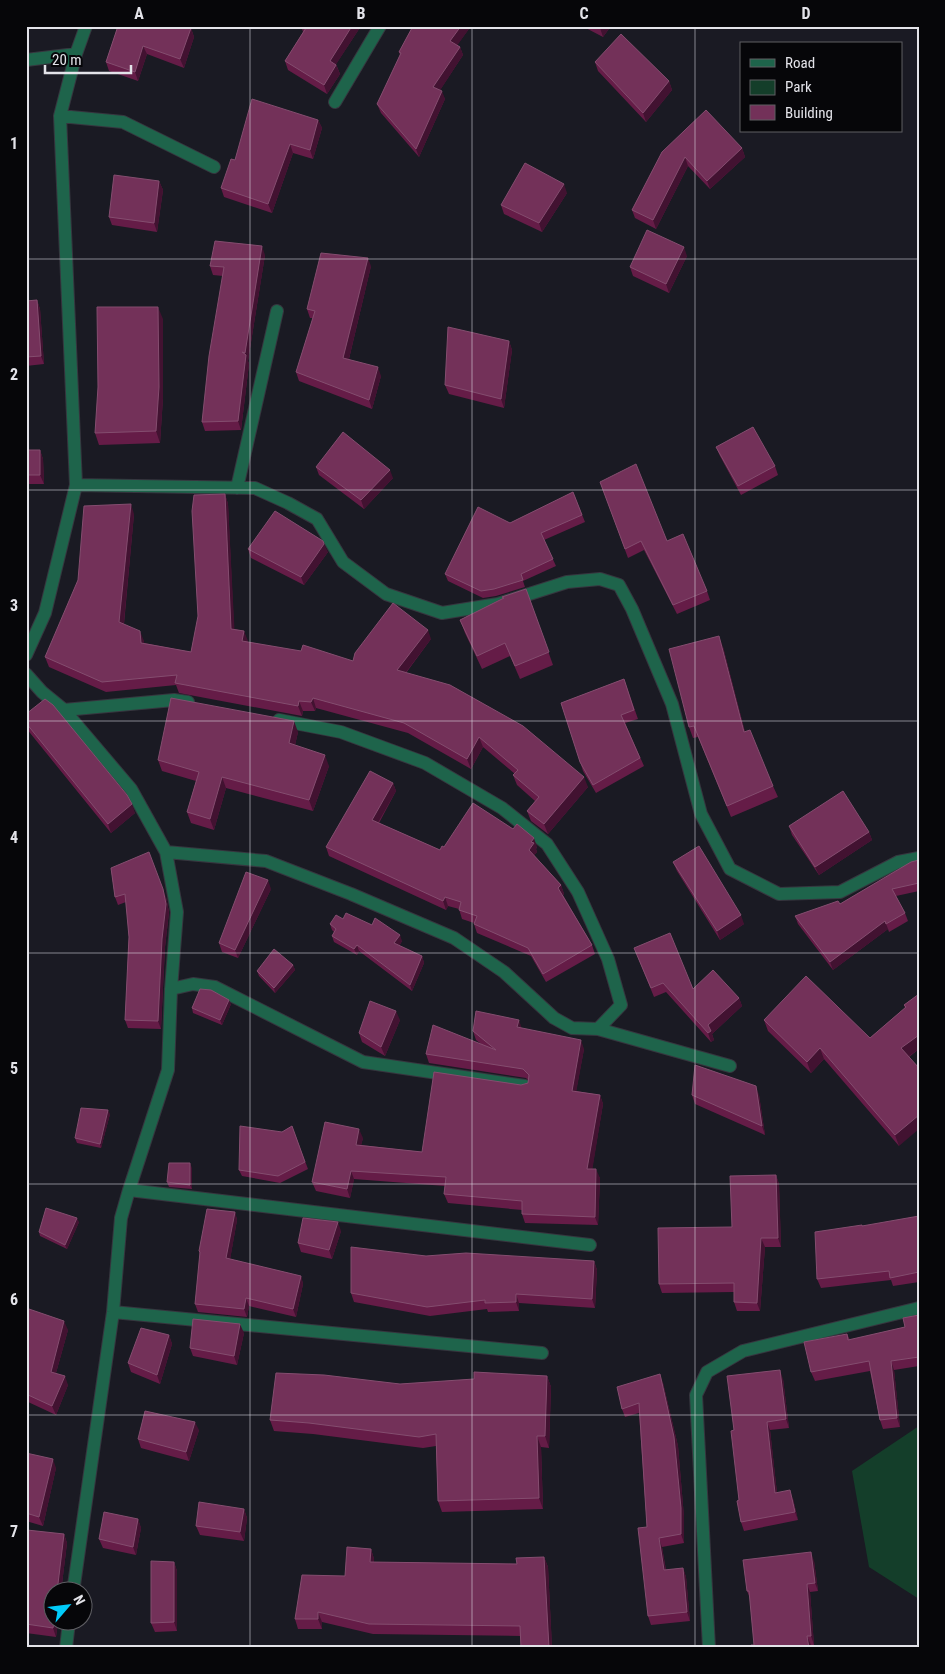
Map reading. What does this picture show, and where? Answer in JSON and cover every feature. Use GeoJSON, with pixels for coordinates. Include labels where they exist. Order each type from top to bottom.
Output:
{"type":"FeatureCollection","features":[{"type":"Feature","properties":{"kind":"street"},"geometry":{"type":"LineString","coordinates":[[26,654],[46,613],[76,485],[60,116],[76,54],[86,26]]}},
{"type":"Feature","properties":{"kind":"street"},"geometry":{"type":"LineString","coordinates":[[334,102],[380,26]]}},
{"type":"Feature","properties":{"kind":"street"},"geometry":{"type":"LineString","coordinates":[[26,60],[76,54]]}},
{"type":"Feature","properties":{"kind":"street"},"geometry":{"type":"LineString","coordinates":[[60,116],[123,122],[214,167]]}},
{"type":"Feature","properties":{"kind":"street"},"geometry":{"type":"LineString","coordinates":[[237,488],[277,311]]}},
{"type":"Feature","properties":{"kind":"street"},"geometry":{"type":"LineString","coordinates":[[76,485],[255,488],[317,519],[344,562],[386,594],[442,613],[498,604],[567,582],[600,579],[619,586],[632,610],[672,704],[701,814],[730,869],[779,894],[840,892],[898,862],[919,858]]}},
{"type":"Feature","properties":{"kind":"street"},"geometry":{"type":"LineString","coordinates":[[26,674],[42,692],[64,710],[131,789],[166,852],[177,912],[171,989],[168,1070],[129,1190],[122,1218],[113,1312],[74,1582]]}},
{"type":"Feature","properties":{"kind":"street"},"geometry":{"type":"LineString","coordinates":[[64,710],[174,700],[202,705]]}},
{"type":"Feature","properties":{"kind":"street"},"geometry":{"type":"LineString","coordinates":[[267,718],[342,732],[425,763],[502,808],[548,844],[578,892],[608,959],[621,1005],[598,1029]]}},
{"type":"Feature","properties":{"kind":"street"},"geometry":{"type":"LineString","coordinates":[[166,852],[266,861],[351,894],[454,938],[504,972],[554,1018],[572,1028],[598,1029],[730,1066]]}},
{"type":"Feature","properties":{"kind":"street"},"geometry":{"type":"LineString","coordinates":[[171,989],[193,984],[215,987],[363,1062],[525,1086]]}},
{"type":"Feature","properties":{"kind":"street"},"geometry":{"type":"LineString","coordinates":[[129,1190],[590,1245]]}},
{"type":"Feature","properties":{"kind":"street"},"geometry":{"type":"LineString","coordinates":[[709,1648],[696,1395],[707,1372],[743,1351],[919,1308]]}},
{"type":"Feature","properties":{"kind":"street"},"geometry":{"type":"LineString","coordinates":[[113,1312],[542,1353]]}},
{"type":"Feature","properties":{"kind":"street"},"geometry":{"type":"LineString","coordinates":[[66,1648],[68,1632]]}},
{"type":"Feature","properties":{"kind":"green space"},"geometry":{"type":"Polygon","coordinates":[[[919,1426],[919,1599],[869,1567],[852,1471],[919,1426]]]}},
{"type":"Feature","properties":{"kind":"building"},"geometry":{"type":"Polygon","coordinates":[[[118,26],[186,26],[191,28],[180,59],[143,46],[135,72],[106,62],[118,26]]]}},
{"type":"Feature","properties":{"kind":"building"},"geometry":{"type":"Polygon","coordinates":[[[302,26],[352,26],[330,61],[336,65],[324,85],[285,61],[306,28],[302,26]]]}},
{"type":"Feature","properties":{"kind":"building"},"geometry":{"type":"Polygon","coordinates":[[[413,26],[461,26],[450,41],[460,47],[433,87],[442,91],[416,149],[377,104],[401,53],[399,52],[413,26]]]}},
{"type":"Feature","properties":{"kind":"building"},"geometry":{"type":"Polygon","coordinates":[[[621,34],[669,81],[643,113],[595,62],[621,34]]]}},
{"type":"Feature","properties":{"kind":"building"},"geometry":{"type":"Polygon","coordinates":[[[252,99],[318,120],[310,150],[290,144],[268,204],[221,188],[231,159],[235,160],[252,99]]]}},
{"type":"Feature","properties":{"kind":"building"},"geometry":{"type":"Polygon","coordinates":[[[706,110],[742,148],[707,181],[685,157],[653,220],[632,210],[662,152],[706,110]]]}},
{"type":"Feature","properties":{"kind":"building"},"geometry":{"type":"Polygon","coordinates":[[[525,163],[564,184],[539,223],[501,205],[525,163]]]}},
{"type":"Feature","properties":{"kind":"building"},"geometry":{"type":"Polygon","coordinates":[[[114,175],[159,181],[154,223],[109,217],[114,175]]]}},
{"type":"Feature","properties":{"kind":"building"},"geometry":{"type":"Polygon","coordinates":[[[647,230],[684,247],[666,284],[630,267],[647,230]]]}},
{"type":"Feature","properties":{"kind":"building"},"geometry":{"type":"Polygon","coordinates":[[[215,241],[262,246],[245,353],[242,352],[246,355],[238,421],[202,422],[209,356],[224,267],[210,266],[215,241]]]}},
{"type":"Feature","properties":{"kind":"building"},"geometry":{"type":"Polygon","coordinates":[[[321,253],[368,258],[343,358],[378,367],[369,400],[296,372],[315,311],[307,309],[321,253]]]}},
{"type":"Feature","properties":{"kind":"building"},"geometry":{"type":"Polygon","coordinates":[[[37,300],[41,356],[26,357],[26,301],[37,300]]]}},
{"type":"Feature","properties":{"kind":"building"},"geometry":{"type":"Polygon","coordinates":[[[97,307],[158,307],[159,387],[156,431],[95,433],[98,387],[97,307]]]}},
{"type":"Feature","properties":{"kind":"building"},"geometry":{"type":"Polygon","coordinates":[[[448,327],[509,341],[501,399],[445,385],[448,327]]]}},
{"type":"Feature","properties":{"kind":"building"},"geometry":{"type":"Polygon","coordinates":[[[753,427],[775,466],[738,486],[716,447],[753,427]]]}},
{"type":"Feature","properties":{"kind":"building"},"geometry":{"type":"Polygon","coordinates":[[[343,432],[390,470],[361,500],[316,467],[343,432]]]}},
{"type":"Feature","properties":{"kind":"building"},"geometry":{"type":"Polygon","coordinates":[[[26,450],[40,450],[40,475],[26,475],[26,450]]]}},
{"type":"Feature","properties":{"kind":"building"},"geometry":{"type":"Polygon","coordinates":[[[636,464],[667,541],[683,534],[707,591],[673,605],[641,541],[625,549],[600,482],[636,464]]]}},
{"type":"Feature","properties":{"kind":"building"},"geometry":{"type":"Polygon","coordinates":[[[573,492],[582,515],[541,533],[553,559],[521,574],[523,580],[481,591],[445,574],[478,507],[510,523],[573,492]]]}},
{"type":"Feature","properties":{"kind":"building"},"geometry":{"type":"Polygon","coordinates":[[[225,494],[231,629],[244,631],[242,641],[301,651],[303,645],[353,661],[355,653],[393,603],[428,630],[397,670],[450,685],[523,726],[584,777],[544,824],[527,811],[539,797],[513,775],[518,770],[479,737],[467,759],[404,723],[313,698],[311,702],[299,701],[298,706],[175,683],[177,675],[102,682],[45,657],[78,580],[84,506],[131,504],[119,622],[140,631],[141,643],[191,652],[198,616],[192,511],[194,495],[225,494]]]}},
{"type":"Feature","properties":{"kind":"building"},"geometry":{"type":"Polygon","coordinates":[[[275,511],[323,541],[324,544],[301,577],[248,549],[275,511]]]}},
{"type":"Feature","properties":{"kind":"building"},"geometry":{"type":"Polygon","coordinates":[[[526,589],[549,652],[515,666],[505,643],[477,656],[460,620],[504,598],[502,597],[526,589]]]}},
{"type":"Feature","properties":{"kind":"building"},"geometry":{"type":"Polygon","coordinates":[[[719,636],[744,732],[750,730],[773,786],[727,806],[694,726],[689,727],[669,649],[719,636]]]}},
{"type":"Feature","properties":{"kind":"building"},"geometry":{"type":"Polygon","coordinates":[[[624,679],[634,710],[621,715],[640,758],[593,785],[580,762],[561,703],[624,679]]]}},
{"type":"Feature","properties":{"kind":"building"},"geometry":{"type":"Polygon","coordinates":[[[171,698],[294,721],[289,743],[325,755],[309,800],[222,777],[210,819],[187,812],[199,772],[158,760],[171,698]]]}},
{"type":"Feature","properties":{"kind":"building"},"geometry":{"type":"Polygon","coordinates":[[[45,699],[53,705],[127,795],[132,804],[108,824],[26,723],[26,714],[45,699]]]}},
{"type":"Feature","properties":{"kind":"building"},"geometry":{"type":"Polygon","coordinates":[[[370,771],[393,783],[372,820],[440,850],[442,846],[444,847],[473,803],[513,829],[517,824],[534,838],[531,842],[534,843],[529,850],[561,885],[558,888],[592,945],[543,974],[528,948],[474,924],[477,916],[459,910],[461,902],[445,897],[443,901],[326,847],[370,771]]]}},
{"type":"Feature","properties":{"kind":"building"},"geometry":{"type":"Polygon","coordinates":[[[843,791],[869,832],[815,867],[789,826],[843,791]]]}},
{"type":"Feature","properties":{"kind":"building"},"geometry":{"type":"Polygon","coordinates":[[[699,846],[741,915],[717,931],[673,862],[699,846]]]}},
{"type":"Feature","properties":{"kind":"building"},"geometry":{"type":"Polygon","coordinates":[[[149,852],[163,889],[166,904],[162,939],[158,1021],[125,1020],[129,937],[125,894],[115,897],[111,868],[149,852]]]}},
{"type":"Feature","properties":{"kind":"building"},"geometry":{"type":"Polygon","coordinates":[[[919,860],[919,883],[892,889],[905,913],[886,924],[885,921],[830,962],[795,916],[838,901],[840,904],[911,862],[919,860]]]}},
{"type":"Feature","properties":{"kind":"building"},"geometry":{"type":"Polygon","coordinates":[[[246,872],[268,880],[235,950],[219,943],[246,872]]]}},
{"type":"Feature","properties":{"kind":"building"},"geometry":{"type":"Polygon","coordinates":[[[346,913],[372,925],[375,918],[400,935],[394,943],[422,956],[410,985],[357,945],[354,949],[332,936],[336,929],[330,924],[336,915],[343,919],[346,913]]]}},
{"type":"Feature","properties":{"kind":"building"},"geometry":{"type":"Polygon","coordinates":[[[670,933],[693,989],[713,970],[739,998],[708,1025],[711,1031],[708,1033],[663,983],[651,988],[634,948],[670,933]]]}},
{"type":"Feature","properties":{"kind":"building"},"geometry":{"type":"Polygon","coordinates":[[[274,949],[293,965],[274,988],[257,971],[274,949]]]}},
{"type":"Feature","properties":{"kind":"building"},"geometry":{"type":"Polygon","coordinates":[[[806,976],[870,1038],[906,1007],[904,1005],[919,994],[919,1035],[901,1048],[919,1068],[919,1115],[895,1135],[820,1048],[807,1062],[764,1020],[806,976]]]}},
{"type":"Feature","properties":{"kind":"building"},"geometry":{"type":"Polygon","coordinates":[[[200,989],[211,990],[229,1000],[220,1020],[192,1008],[200,989]]]}},
{"type":"Feature","properties":{"kind":"building"},"geometry":{"type":"Polygon","coordinates":[[[370,1001],[396,1011],[381,1047],[359,1033],[370,1001]]]}},
{"type":"Feature","properties":{"kind":"building"},"geometry":{"type":"Polygon","coordinates":[[[476,1011],[519,1020],[517,1027],[581,1040],[572,1091],[600,1095],[587,1169],[596,1169],[595,1217],[522,1214],[522,1201],[444,1194],[446,1177],[351,1171],[347,1189],[312,1182],[325,1122],[359,1129],[356,1145],[422,1152],[434,1072],[521,1085],[528,1083],[529,1075],[523,1069],[426,1054],[433,1025],[496,1050],[473,1031],[476,1011]]]}},
{"type":"Feature","properties":{"kind":"building"},"geometry":{"type":"Polygon","coordinates":[[[695,1065],[756,1086],[762,1126],[692,1095],[695,1065]]]}},
{"type":"Feature","properties":{"kind":"building"},"geometry":{"type":"Polygon","coordinates":[[[81,1108],[108,1110],[100,1144],[75,1138],[81,1108]]]}},
{"type":"Feature","properties":{"kind":"building"},"geometry":{"type":"Polygon","coordinates":[[[240,1126],[282,1132],[292,1126],[305,1162],[278,1176],[239,1170],[240,1126]]]}},
{"type":"Feature","properties":{"kind":"building"},"geometry":{"type":"Polygon","coordinates":[[[169,1163],[190,1163],[190,1185],[167,1182],[169,1163]]]}},
{"type":"Feature","properties":{"kind":"building"},"geometry":{"type":"Polygon","coordinates":[[[776,1175],[778,1238],[761,1238],[757,1303],[734,1302],[734,1283],[659,1284],[658,1228],[732,1227],[730,1176],[776,1175]]]}},
{"type":"Feature","properties":{"kind":"building"},"geometry":{"type":"Polygon","coordinates":[[[46,1208],[77,1218],[65,1245],[39,1232],[46,1208]]]}},
{"type":"Feature","properties":{"kind":"building"},"geometry":{"type":"Polygon","coordinates":[[[207,1209],[235,1212],[226,1258],[301,1276],[293,1309],[246,1298],[244,1309],[195,1304],[199,1251],[207,1209]]]}},
{"type":"Feature","properties":{"kind":"building"},"geometry":{"type":"Polygon","coordinates":[[[919,1216],[919,1272],[890,1278],[889,1271],[817,1279],[815,1232],[919,1216]]]}},
{"type":"Feature","properties":{"kind":"building"},"geometry":{"type":"Polygon","coordinates":[[[303,1218],[338,1222],[329,1250],[298,1243],[303,1218]]]}},
{"type":"Feature","properties":{"kind":"building"},"geometry":{"type":"Polygon","coordinates":[[[351,1247],[426,1256],[466,1253],[594,1261],[592,1299],[516,1294],[516,1302],[485,1303],[485,1300],[427,1307],[351,1293],[351,1247]]]}},
{"type":"Feature","properties":{"kind":"building"},"geometry":{"type":"Polygon","coordinates":[[[26,1308],[64,1321],[51,1372],[65,1376],[52,1406],[26,1394],[26,1308]]]}},
{"type":"Feature","properties":{"kind":"building"},"geometry":{"type":"Polygon","coordinates":[[[919,1315],[919,1357],[891,1361],[897,1418],[880,1420],[869,1361],[811,1372],[804,1342],[847,1334],[848,1340],[905,1327],[903,1318],[919,1315]]]}},
{"type":"Feature","properties":{"kind":"building"},"geometry":{"type":"Polygon","coordinates":[[[193,1319],[240,1324],[234,1356],[190,1348],[193,1319]]]}},
{"type":"Feature","properties":{"kind":"building"},"geometry":{"type":"Polygon","coordinates":[[[141,1328],[169,1335],[157,1375],[128,1363],[141,1328]]]}},
{"type":"Feature","properties":{"kind":"building"},"geometry":{"type":"Polygon","coordinates":[[[780,1370],[786,1419],[767,1422],[775,1493],[790,1490],[795,1512],[741,1522],[737,1501],[739,1500],[731,1431],[734,1430],[727,1376],[780,1370]]]}},
{"type":"Feature","properties":{"kind":"building"},"geometry":{"type":"Polygon","coordinates":[[[474,1372],[547,1376],[545,1436],[537,1436],[539,1498],[438,1501],[436,1434],[419,1437],[270,1420],[276,1373],[324,1375],[400,1384],[474,1379],[474,1372]]]}},
{"type":"Feature","properties":{"kind":"building"},"geometry":{"type":"Polygon","coordinates":[[[660,1374],[674,1437],[681,1508],[681,1534],[659,1538],[664,1570],[683,1568],[687,1612],[648,1616],[638,1528],[647,1527],[639,1403],[622,1409],[617,1387],[660,1374]]]}},
{"type":"Feature","properties":{"kind":"building"},"geometry":{"type":"Polygon","coordinates":[[[145,1411],[195,1422],[186,1452],[138,1439],[145,1411]]]}},
{"type":"Feature","properties":{"kind":"building"},"geometry":{"type":"Polygon","coordinates":[[[26,1453],[53,1459],[39,1517],[26,1513],[26,1453]]]}},
{"type":"Feature","properties":{"kind":"building"},"geometry":{"type":"Polygon","coordinates":[[[199,1502],[244,1509],[240,1532],[196,1526],[199,1502]]]}},
{"type":"Feature","properties":{"kind":"building"},"geometry":{"type":"Polygon","coordinates":[[[104,1512],[138,1519],[133,1547],[99,1539],[104,1512]]]}},
{"type":"Feature","properties":{"kind":"building"},"geometry":{"type":"Polygon","coordinates":[[[27,1530],[64,1534],[58,1582],[42,1582],[42,1626],[26,1624],[27,1530]]]}},
{"type":"Feature","properties":{"kind":"building"},"geometry":{"type":"Polygon","coordinates":[[[347,1547],[371,1549],[370,1562],[517,1564],[516,1558],[544,1557],[549,1648],[521,1648],[520,1626],[369,1624],[318,1612],[318,1619],[295,1619],[302,1575],[345,1576],[347,1547]]]}},
{"type":"Feature","properties":{"kind":"building"},"geometry":{"type":"Polygon","coordinates":[[[811,1552],[815,1583],[807,1584],[811,1636],[807,1636],[809,1648],[751,1648],[751,1645],[754,1645],[749,1591],[747,1591],[743,1560],[811,1552]]]}},
{"type":"Feature","properties":{"kind":"building"},"geometry":{"type":"Polygon","coordinates":[[[151,1561],[174,1562],[174,1622],[151,1623],[151,1561]]]}}]}
